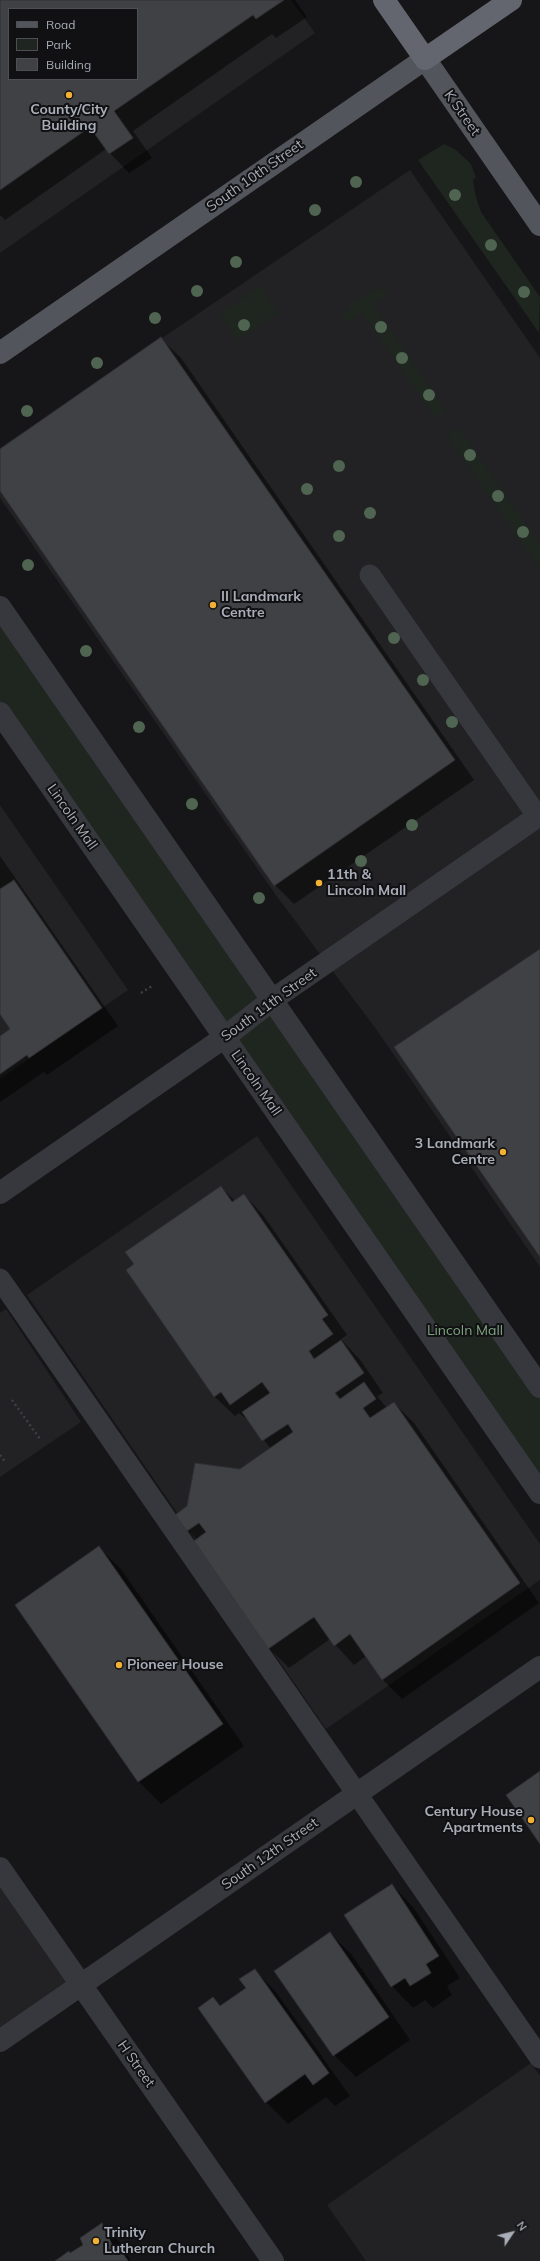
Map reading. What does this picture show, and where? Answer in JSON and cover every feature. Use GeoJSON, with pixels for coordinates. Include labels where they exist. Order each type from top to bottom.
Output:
{"type":"FeatureCollection","features":[{"type":"Feature","properties":{"kind":"highway","name":"K Street"},"geometry":{"type":"LineString","coordinates":[[384,0],[425,59]]}},
{"type":"Feature","properties":{"kind":"highway","name":"South 10th Street"},"geometry":{"type":"LineString","coordinates":[[425,59],[511,0]]}},
{"type":"Feature","properties":{"kind":"main road","name":"K Street"},"geometry":{"type":"LineString","coordinates":[[425,59],[540,225]]}},
{"type":"Feature","properties":{"kind":"main road","name":"South 10th Street"},"geometry":{"type":"LineString","coordinates":[[0,353],[425,59]]}},
{"type":"Feature","properties":{"kind":"street"},"geometry":{"type":"LineString","coordinates":[[0,607],[540,1386]]}},
{"type":"Feature","properties":{"kind":"street","name":"Lincoln Mall"},"geometry":{"type":"LineString","coordinates":[[0,713],[540,1492]]}},
{"type":"Feature","properties":{"kind":"street","name":"South 11th Street"},"geometry":{"type":"LineString","coordinates":[[0,1193],[225,1037],[272,1000],[539,816]]}},
{"type":"Feature","properties":{"kind":"street","name":"South 12th Street"},"geometry":{"type":"LineString","coordinates":[[0,2041],[540,1667]]}},
{"type":"Feature","properties":{"kind":"street","name":"H Street"},"geometry":{"type":"LineString","coordinates":[[0,1868],[273,2261]]}},
{"type":"Feature","properties":{"kind":"lane"},"geometry":{"type":"LineString","coordinates":[[370,575],[539,816]]}},
{"type":"Feature","properties":{"kind":"lane"},"geometry":{"type":"LineString","coordinates":[[0,1279],[540,2058]]}},
{"type":"Feature","properties":{"kind":"path"},"geometry":{"type":"LineString","coordinates":[[12,1400],[40,1439]]}},
{"type":"Feature","properties":{"kind":"path"},"geometry":{"type":"LineString","coordinates":[[0,1455],[6,1463]]}},
{"type":"Feature","properties":{"kind":"shaded area"},"geometry":{"type":"Polygon","coordinates":[[[0,0],[291,0],[315,33],[0,253],[0,0]]]}},
{"type":"Feature","properties":{"kind":"shaded area"},"geometry":{"type":"Polygon","coordinates":[[[410,170],[540,358],[540,1267],[376,1029],[275,894],[0,498],[0,448],[410,170]]]}},
{"type":"Feature","properties":{"kind":"shaded area"},"geometry":{"type":"Polygon","coordinates":[[[0,805],[128,990],[0,1079],[0,805]]]}},
{"type":"Feature","properties":{"kind":"shaded area"},"geometry":{"type":"Polygon","coordinates":[[[257,1136],[540,1544],[540,1580],[326,1729],[27,1295],[257,1136]]]}},
{"type":"Feature","properties":{"kind":"shaded area"},"geometry":{"type":"Polygon","coordinates":[[[6,1309],[81,1422],[0,1477],[0,1313],[6,1309]]]}},
{"type":"Feature","properties":{"kind":"shaded area"},"geometry":{"type":"Polygon","coordinates":[[[0,1868],[81,1985],[0,2041],[0,1868]]]}},
{"type":"Feature","properties":{"kind":"shaded area"},"geometry":{"type":"Polygon","coordinates":[[[531,2063],[540,2076],[540,2261],[366,2261],[327,2205],[531,2063]]]}},
{"type":"Feature","properties":{"kind":"green space"},"geometry":{"type":"Polygon","coordinates":[[[444,144],[456,150],[471,164],[476,178],[473,179],[475,194],[481,212],[540,297],[539,333],[418,160],[444,144]]]}},
{"type":"Feature","properties":{"kind":"green space"},"geometry":{"type":"Polygon","coordinates":[[[260,286],[278,313],[238,340],[220,314],[260,286]]]}},
{"type":"Feature","properties":{"kind":"green space"},"geometry":{"type":"Polygon","coordinates":[[[379,288],[387,290],[387,294],[373,305],[446,411],[435,418],[362,312],[348,322],[342,320],[345,313],[354,302],[372,290],[379,288]]]}},
{"type":"Feature","properties":{"kind":"green space"},"geometry":{"type":"Polygon","coordinates":[[[459,428],[540,545],[540,569],[447,436],[459,428]]]}},
{"type":"Feature","properties":{"kind":"green space","name":"Lincoln Mall"},"geometry":{"type":"Polygon","coordinates":[[[0,607],[540,1387],[540,1493],[0,713],[0,607]]]}},
{"type":"Feature","properties":{"kind":"building","name":"County/City Building"},"geometry":{"type":"Polygon","coordinates":[[[0,0],[284,0],[256,19],[253,15],[114,111],[133,138],[109,154],[90,127],[0,190],[0,0]]]}},
{"type":"Feature","properties":{"kind":"building","name":"II Landmark Centre"},"geometry":{"type":"Polygon","coordinates":[[[161,337],[455,760],[274,886],[0,491],[0,449],[161,337]]]}},
{"type":"Feature","properties":{"kind":"building"},"geometry":{"type":"Polygon","coordinates":[[[14,880],[102,1008],[29,1058],[27,1055],[0,1074],[0,1036],[10,1029],[0,1014],[0,889],[14,880]]]}},
{"type":"Feature","properties":{"kind":"building","name":"3 Landmark Centre"},"geometry":{"type":"Polygon","coordinates":[[[540,949],[540,1257],[394,1047],[540,949]]]}},
{"type":"Feature","properties":{"kind":"building"},"geometry":{"type":"Polygon","coordinates":[[[221,1186],[232,1202],[244,1194],[328,1315],[322,1319],[333,1334],[309,1351],[314,1359],[341,1340],[364,1373],[335,1393],[340,1399],[364,1382],[376,1399],[363,1408],[370,1418],[394,1402],[520,1583],[382,1680],[350,1634],[334,1646],[314,1617],[268,1649],[194,1541],[206,1532],[199,1523],[187,1531],[175,1515],[187,1506],[195,1463],[240,1469],[293,1432],[288,1424],[262,1441],[242,1412],[270,1393],[262,1382],[230,1405],[221,1392],[214,1397],[126,1270],[134,1264],[125,1252],[221,1186]]]}},
{"type":"Feature","properties":{"kind":"building","name":"Pioneer House"},"geometry":{"type":"Polygon","coordinates":[[[99,1546],[223,1724],[138,1782],[15,1605],[99,1546]]]}},
{"type":"Feature","properties":{"kind":"building","name":"Century House Apartments"},"geometry":{"type":"Polygon","coordinates":[[[540,1771],[540,1844],[506,1795],[540,1771]]]}},
{"type":"Feature","properties":{"kind":"building"},"geometry":{"type":"Polygon","coordinates":[[[392,1884],[439,1956],[426,1964],[431,1973],[410,1986],[405,1978],[391,1987],[344,1915],[392,1884]]]}},
{"type":"Feature","properties":{"kind":"building"},"geometry":{"type":"Polygon","coordinates":[[[330,1932],[389,2017],[333,2056],[274,1971],[330,1932]]]}},
{"type":"Feature","properties":{"kind":"building"},"geometry":{"type":"Polygon","coordinates":[[[255,1969],[329,2073],[313,2085],[305,2074],[265,2103],[198,2008],[213,1997],[220,2006],[246,1988],[239,1979],[255,1969]]]}},
{"type":"Feature","properties":{"kind":"building","name":"Trinity Lutheran Church"},"geometry":{"type":"Polygon","coordinates":[[[102,2223],[114,2249],[118,2246],[128,2261],[55,2261],[69,2251],[70,2253],[83,2245],[80,2238],[102,2223]]]}},
{"type":"Feature","properties":{"kind":"place","name":"County/City Building"},"geometry":{"type":"Point","coordinates":[69,95]}},
{"type":"Feature","properties":{"kind":"place","name":"II Landmark Centre"},"geometry":{"type":"Point","coordinates":[213,605]}},
{"type":"Feature","properties":{"kind":"place","name":"11th & Lincoln Mall"},"geometry":{"type":"Point","coordinates":[319,883]}},
{"type":"Feature","properties":{"kind":"place","name":"3 Landmark Centre"},"geometry":{"type":"Point","coordinates":[503,1152]}},
{"type":"Feature","properties":{"kind":"place","name":"Pioneer House"},"geometry":{"type":"Point","coordinates":[119,1665]}},
{"type":"Feature","properties":{"kind":"place","name":"Century House Apartments"},"geometry":{"type":"Point","coordinates":[531,1820]}},
{"type":"Feature","properties":{"kind":"place","name":"Trinity Lutheran Church"},"geometry":{"type":"Point","coordinates":[96,2241]}}]}
